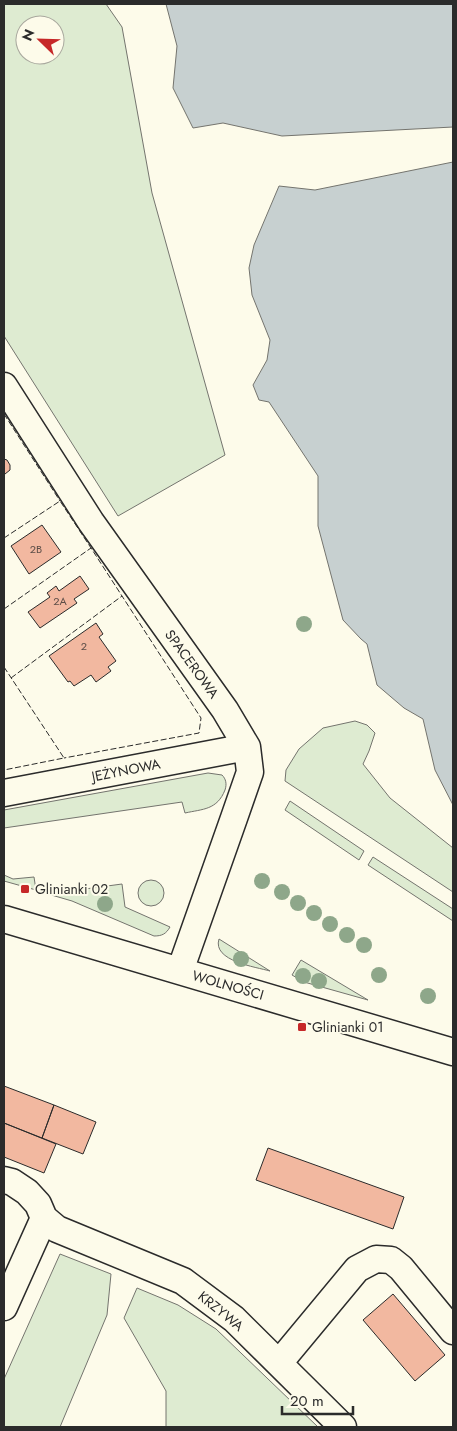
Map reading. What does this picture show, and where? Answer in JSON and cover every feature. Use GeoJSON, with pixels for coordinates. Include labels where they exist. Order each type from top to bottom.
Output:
{"type":"FeatureCollection","features":[{"type":"Feature","properties":{"kind":"street","name":"SPACEROWA"},"geometry":{"type":"LineString","coordinates":[[4,386],[91,522],[225,710],[247,748],[250,772],[180,971]]}},
{"type":"Feature","properties":{"kind":"street","name":"JEŻYNOWA"},"geometry":{"type":"LineString","coordinates":[[4,793],[247,748]]}},
{"type":"Feature","properties":{"kind":"street","name":"WOLNOŚCI"},"geometry":{"type":"LineString","coordinates":[[4,919],[453,1052]]}},
{"type":"Feature","properties":{"kind":"street"},"geometry":{"type":"LineString","coordinates":[[4,1180],[12,1182],[27,1192],[38,1204],[44,1218],[4,1307]]}},
{"type":"Feature","properties":{"kind":"street","name":"KRZYWA"},"geometry":{"type":"LineString","coordinates":[[44,1218],[57,1230],[182,1281],[234,1319],[343,1427]]}},
{"type":"Feature","properties":{"kind":"street"},"geometry":{"type":"LineString","coordinates":[[279,1363],[357,1268],[376,1259],[391,1260],[401,1268],[453,1331]]}},
{"type":"Feature","properties":{"kind":"green space"},"geometry":{"type":"Polygon","coordinates":[[[4,4],[106,4],[122,27],[152,193],[225,455],[118,516],[4,336],[4,4]]]}},
{"type":"Feature","properties":{"kind":"green space"},"geometry":{"type":"Polygon","coordinates":[[[355,721],[367,725],[375,733],[363,764],[390,798],[453,848],[453,892],[285,781],[286,770],[299,749],[323,728],[355,721]]]}},
{"type":"Feature","properties":{"kind":"green space"},"geometry":{"type":"Polygon","coordinates":[[[208,773],[222,775],[226,786],[222,797],[209,808],[185,813],[182,802],[4,828],[4,810],[208,773]]]}},
{"type":"Feature","properties":{"kind":"green space"},"geometry":{"type":"Polygon","coordinates":[[[290,801],[364,851],[359,860],[285,810],[290,801]]]}},
{"type":"Feature","properties":{"kind":"green space"},"geometry":{"type":"Polygon","coordinates":[[[373,857],[453,909],[453,921],[368,865],[373,857]]]}},
{"type":"Feature","properties":{"kind":"green space"},"geometry":{"type":"Polygon","coordinates":[[[4,875],[13,879],[34,877],[36,890],[4,881],[4,875]]]}},
{"type":"Feature","properties":{"kind":"green space"},"geometry":{"type":"Polygon","coordinates":[[[151,880],[160,884],[164,893],[160,902],[151,906],[142,902],[138,893],[142,884],[151,880]]]}},
{"type":"Feature","properties":{"kind":"green space"},"geometry":{"type":"Polygon","coordinates":[[[122,884],[125,907],[170,927],[165,933],[154,936],[72,901],[48,894],[122,884]]]}},
{"type":"Feature","properties":{"kind":"green space"},"geometry":{"type":"Polygon","coordinates":[[[219,939],[270,971],[228,958],[219,947],[219,939]]]}},
{"type":"Feature","properties":{"kind":"green space"},"geometry":{"type":"Polygon","coordinates":[[[301,960],[368,1000],[304,982],[292,975],[301,960]]]}},
{"type":"Feature","properties":{"kind":"green space"},"geometry":{"type":"Polygon","coordinates":[[[60,1254],[111,1274],[107,1315],[60,1427],[4,1427],[4,1379],[60,1254]]]}},
{"type":"Feature","properties":{"kind":"green space"},"geometry":{"type":"Polygon","coordinates":[[[137,1288],[178,1305],[216,1329],[318,1427],[166,1427],[166,1391],[124,1318],[137,1288]]]}},
{"type":"Feature","properties":{"kind":"shaded area"},"geometry":{"type":"Polygon","coordinates":[[[166,4],[453,4],[453,127],[282,136],[223,123],[193,128],[173,88],[177,46],[166,4]]]}},
{"type":"Feature","properties":{"kind":"shaded area"},"geometry":{"type":"Polygon","coordinates":[[[453,162],[453,805],[435,770],[423,719],[404,708],[377,685],[367,644],[343,620],[318,526],[318,476],[269,402],[259,400],[253,385],[267,360],[270,340],[252,295],[249,268],[254,245],[279,186],[315,190],[453,162]]]}},
{"type":"Feature","properties":{"kind":"building"},"geometry":{"type":"Polygon","coordinates":[[[4,459],[10,465],[10,470],[5,474],[4,473],[4,459]]]}},
{"type":"Feature","properties":{"kind":"building"},"geometry":{"type":"Polygon","coordinates":[[[42,525],[61,552],[29,574],[11,546],[42,525]]]}},
{"type":"Feature","properties":{"kind":"building"},"geometry":{"type":"Polygon","coordinates":[[[80,576],[89,589],[74,599],[77,603],[40,628],[28,612],[50,597],[47,593],[56,586],[59,591],[80,576]]]}},
{"type":"Feature","properties":{"kind":"building"},"geometry":{"type":"Polygon","coordinates":[[[96,623],[103,634],[99,637],[116,661],[108,667],[111,671],[96,682],[91,675],[74,686],[70,681],[68,682],[49,656],[96,623]]]}},
{"type":"Feature","properties":{"kind":"building"},"geometry":{"type":"Polygon","coordinates":[[[4,1086],[54,1105],[42,1138],[4,1123],[4,1086]]]}},
{"type":"Feature","properties":{"kind":"building"},"geometry":{"type":"Polygon","coordinates":[[[54,1105],[96,1122],[83,1154],[42,1138],[54,1105]]]}},
{"type":"Feature","properties":{"kind":"building"},"geometry":{"type":"Polygon","coordinates":[[[4,1123],[56,1144],[44,1173],[4,1157],[4,1123]]]}},
{"type":"Feature","properties":{"kind":"building"},"geometry":{"type":"Polygon","coordinates":[[[268,1148],[404,1197],[393,1229],[256,1180],[268,1148]]]}},
{"type":"Feature","properties":{"kind":"building"},"geometry":{"type":"Polygon","coordinates":[[[393,1294],[445,1355],[415,1381],[363,1320],[393,1294]]]}},
{"type":"Feature","properties":{"kind":"fence"},"geometry":{"type":"LineString","coordinates":[[4,414],[60,501]]}},
{"type":"Feature","properties":{"kind":"fence"},"geometry":{"type":"LineString","coordinates":[[4,538],[60,501],[91,548]]}},
{"type":"Feature","properties":{"kind":"fence"},"geometry":{"type":"LineString","coordinates":[[4,609],[91,548],[122,596]]}},
{"type":"Feature","properties":{"kind":"fence"},"geometry":{"type":"LineString","coordinates":[[11,678],[122,596],[201,718],[199,733],[64,758]]}},
{"type":"Feature","properties":{"kind":"fence"},"geometry":{"type":"LineString","coordinates":[[4,667],[64,758],[4,770]]}},
{"type":"Feature","properties":{"kind":"place","name":"Glinianki 02"},"geometry":{"type":"Point","coordinates":[25,889]}},
{"type":"Feature","properties":{"kind":"place","name":"Glinianki 01"},"geometry":{"type":"Point","coordinates":[302,1027]}}]}
